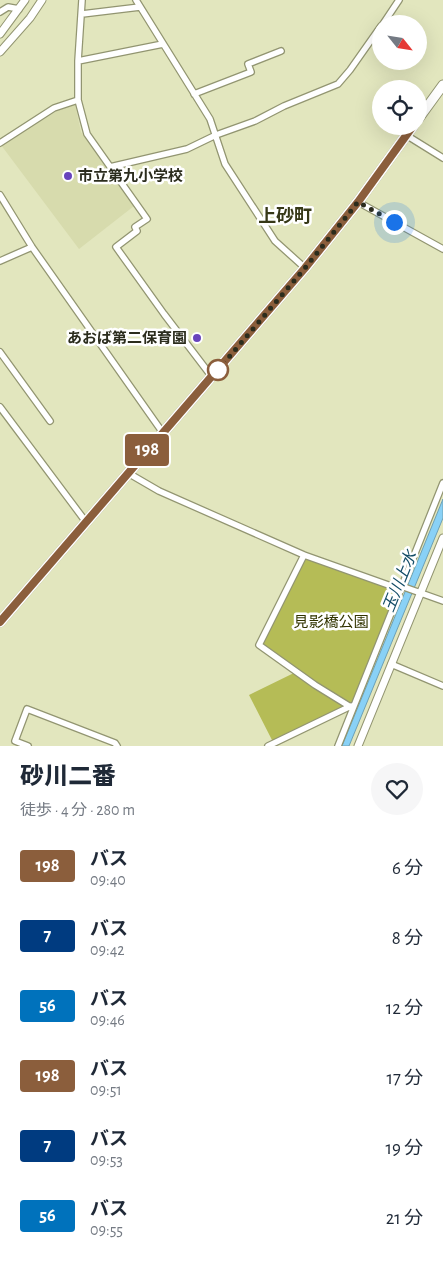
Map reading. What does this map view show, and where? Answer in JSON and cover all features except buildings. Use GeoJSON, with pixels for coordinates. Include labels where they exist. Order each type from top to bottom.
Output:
{"type":"FeatureCollection","features":[{"type":"Feature","properties":{"kind":"main road"},"geometry":{"type":"LineString","coordinates":[[427,107],[443,85]]}},
{"type":"Feature","properties":{"kind":"main road"},"geometry":{"type":"LineString","coordinates":[[0,622],[305,268],[347,210],[358,202],[406,135]]}},
{"type":"Feature","properties":{"kind":"street"},"geometry":{"type":"LineString","coordinates":[[0,34],[25,0]]}},
{"type":"Feature","properties":{"kind":"street"},"geometry":{"type":"LineString","coordinates":[[0,52],[30,18],[42,0]]}},
{"type":"Feature","properties":{"kind":"street"},"geometry":{"type":"LineString","coordinates":[[82,0],[78,60],[78,100],[87,134],[147,219],[135,227],[138,231],[116,247],[212,376]]}},
{"type":"Feature","properties":{"kind":"street"},"geometry":{"type":"LineString","coordinates":[[136,0],[210,119],[225,164],[275,241],[305,268]]}},
{"type":"Feature","properties":{"kind":"street"},"geometry":{"type":"LineString","coordinates":[[389,15],[399,0]]}},
{"type":"Feature","properties":{"kind":"street"},"geometry":{"type":"LineString","coordinates":[[0,12],[8,7],[19,9]]}},
{"type":"Feature","properties":{"kind":"street"},"geometry":{"type":"LineString","coordinates":[[82,14],[140,7]]}},
{"type":"Feature","properties":{"kind":"street"},"geometry":{"type":"LineString","coordinates":[[110,168],[187,149],[338,84],[372,39]]}},
{"type":"Feature","properties":{"kind":"street"},"geometry":{"type":"LineString","coordinates":[[78,60],[163,44]]}},
{"type":"Feature","properties":{"kind":"street"},"geometry":{"type":"LineString","coordinates":[[194,94],[250,72],[248,64],[281,51]]}},
{"type":"Feature","properties":{"kind":"street"},"geometry":{"type":"LineString","coordinates":[[0,143],[54,108],[78,100]]}},
{"type":"Feature","properties":{"kind":"street"},"geometry":{"type":"LineString","coordinates":[[406,135],[443,158]]}},
{"type":"Feature","properties":{"kind":"street"},"geometry":{"type":"LineString","coordinates":[[0,195],[32,248],[163,433]]}},
{"type":"Feature","properties":{"kind":"street"},"geometry":{"type":"LineString","coordinates":[[358,202],[443,249]]}},
{"type":"Feature","properties":{"kind":"street"},"geometry":{"type":"LineString","coordinates":[[0,261],[32,248]]}},
{"type":"Feature","properties":{"kind":"street"},"geometry":{"type":"LineString","coordinates":[[0,352],[50,421]]}},
{"type":"Feature","properties":{"kind":"street"},"geometry":{"type":"LineString","coordinates":[[0,407],[86,522]]}},
{"type":"Feature","properties":{"kind":"street"},"geometry":{"type":"LineString","coordinates":[[128,473],[159,491],[304,555],[394,587],[403,586],[443,601]]}},
{"type":"Feature","properties":{"kind":"street"},"geometry":{"type":"LineString","coordinates":[[338,746],[352,706],[403,586],[443,484]]}},
{"type":"Feature","properties":{"kind":"street"},"geometry":{"type":"LineString","coordinates":[[358,746],[419,592],[443,538]]}},
{"type":"Feature","properties":{"kind":"street"},"geometry":{"type":"LineString","coordinates":[[304,555],[259,645],[315,685],[352,706]]}},
{"type":"Feature","properties":{"kind":"street"},"geometry":{"type":"LineString","coordinates":[[391,664],[443,686]]}},
{"type":"Feature","properties":{"kind":"street"},"geometry":{"type":"LineString","coordinates":[[268,746],[352,706]]}},
{"type":"Feature","properties":{"kind":"street"},"geometry":{"type":"LineString","coordinates":[[28,746],[15,741],[27,709],[115,743],[117,746]]}},
{"type":"Feature","properties":{"kind":"shaded area","name":"市立第九小学校"},"geometry":{"type":"Polygon","coordinates":[[[72,102],[75,104],[81,132],[134,206],[79,249],[1,145],[72,102]]]}},
{"type":"Feature","properties":{"kind":"green space","name":"見影橋公園"},"geometry":{"type":"Polygon","coordinates":[[[303,558],[402,589],[353,703],[273,742],[249,695],[298,671],[262,644],[303,558]]]}},
{"type":"Feature","properties":{"kind":"water"},"geometry":{"type":"Polygon","coordinates":[[[443,499],[443,518],[349,746],[342,746],[443,499]]]}},
{"type":"Feature","properties":{"kind":"bus line","name":"198"},"geometry":{"type":"LineString","coordinates":[[0,622],[305,268],[358,202],[406,135]]}},
{"type":"Feature","properties":{"kind":"place","name":"市立第九小学校"},"geometry":{"type":"Point","coordinates":[68,176]}},
{"type":"Feature","properties":{"kind":"place","name":"あおば第二保育園"},"geometry":{"type":"Point","coordinates":[197,338]}},
{"type":"Feature","properties":{"kind":"district","name":"上砂町"},"geometry":{"type":"Point","coordinates":[285,216]}},
{"type":"Feature","properties":{"kind":"route"},"geometry":{"type":"LineString","coordinates":[[218,370],[305,268],[358,202],[394,222]]}},
{"type":"Feature","properties":{"kind":"water label","name":"玉川上水"},"geometry":{"type":"Point","coordinates":[399,581]}}]}
